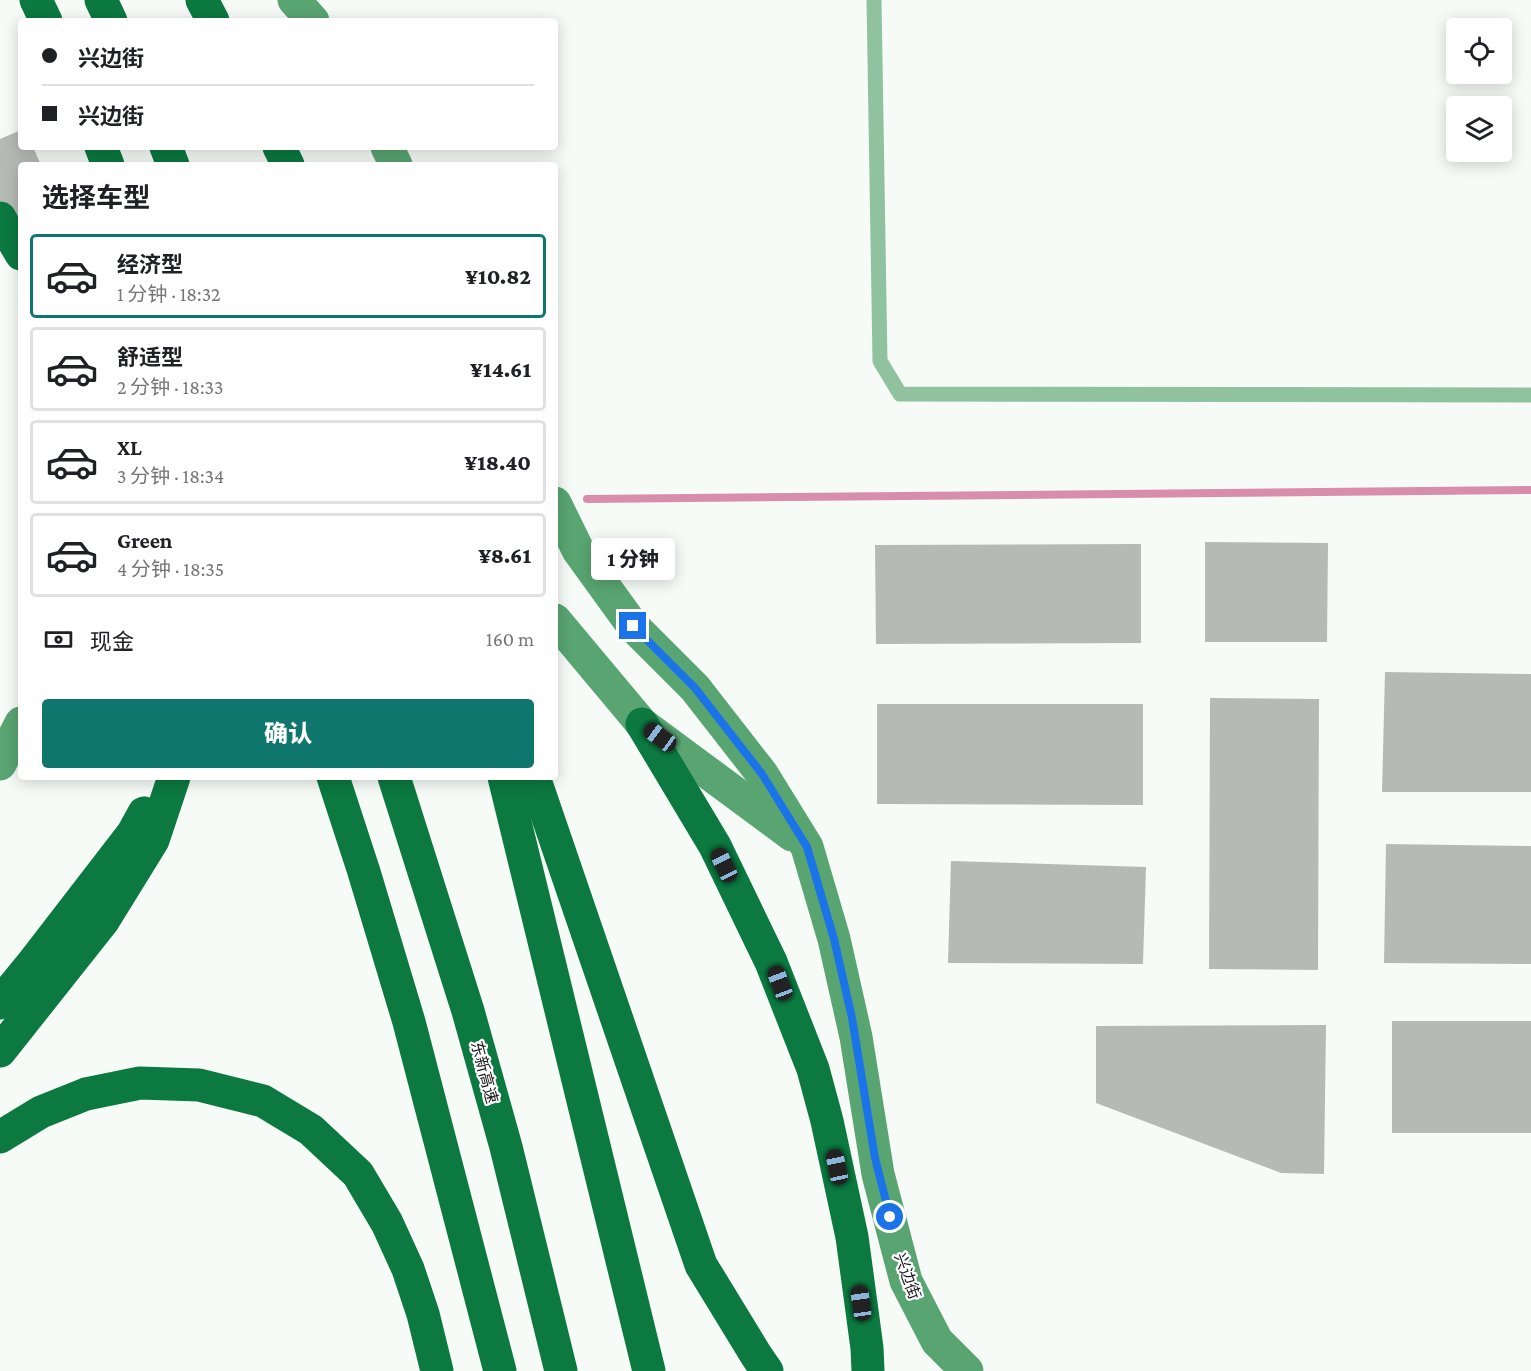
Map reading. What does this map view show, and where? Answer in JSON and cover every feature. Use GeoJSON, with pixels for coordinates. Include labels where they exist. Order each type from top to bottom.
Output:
{"type":"FeatureCollection","features":[{"type":"Feature","properties":{"kind":"highway"},"geometry":{"type":"LineString","coordinates":[[36,0],[45,18]]}},
{"type":"Feature","properties":{"kind":"highway"},"geometry":{"type":"LineString","coordinates":[[101,0],[110,18]]}},
{"type":"Feature","properties":{"kind":"highway"},"geometry":{"type":"LineString","coordinates":[[202,0],[211,18]]}},
{"type":"Feature","properties":{"kind":"highway"},"geometry":{"type":"LineString","coordinates":[[0,218],[18,249]]}},
{"type":"Feature","properties":{"kind":"highway"},"geometry":{"type":"LineString","coordinates":[[642,724],[715,846],[771,962],[813,1069],[827,1121],[852,1237],[868,1371]]}},
{"type":"Feature","properties":{"kind":"highway"},"geometry":{"type":"LineString","coordinates":[[0,1003],[133,833],[161,780]]}},
{"type":"Feature","properties":{"kind":"highway"},"geometry":{"type":"LineString","coordinates":[[0,1051],[103,921],[153,840],[173,780]]}},
{"type":"Feature","properties":{"kind":"highway"},"geometry":{"type":"LineString","coordinates":[[334,780],[409,1022],[500,1371]]}},
{"type":"Feature","properties":{"kind":"highway","name":"东新高速"},"geometry":{"type":"LineString","coordinates":[[395,780],[468,1011],[506,1147],[561,1371]]}},
{"type":"Feature","properties":{"kind":"highway"},"geometry":{"type":"LineString","coordinates":[[505,780],[649,1371]]}},
{"type":"Feature","properties":{"kind":"highway"},"geometry":{"type":"LineString","coordinates":[[535,780],[700,1265],[767,1371]]}},
{"type":"Feature","properties":{"kind":"highway"},"geometry":{"type":"LineString","coordinates":[[0,1137],[41,1112],[86,1094],[140,1083],[199,1085],[263,1101],[311,1130],[358,1174],[387,1223],[408,1269],[423,1314],[437,1371]]}},
{"type":"Feature","properties":{"kind":"street"},"geometry":{"type":"LineString","coordinates":[[294,0],[310,18]]}},
{"type":"Feature","properties":{"kind":"street","name":"兴边街"},"geometry":{"type":"LineString","coordinates":[[558,509],[578,550],[633,626],[695,688],[762,774],[807,847],[834,939],[856,1037],[878,1174],[906,1281],[937,1341],[967,1371]]}},
{"type":"Feature","properties":{"kind":"street"},"geometry":{"type":"LineString","coordinates":[[558,624],[642,724],[807,847]]}},
{"type":"Feature","properties":{"kind":"street"},"geometry":{"type":"LineString","coordinates":[[0,764],[18,729]]}},
{"type":"Feature","properties":{"kind":"lane"},"geometry":{"type":"LineString","coordinates":[[874,0],[880,361],[900,394],[1531,394]]}},
{"type":"Feature","properties":{"kind":"building"},"geometry":{"type":"Polygon","coordinates":[[[18,131],[18,150],[34,150],[40,162],[18,162],[18,221],[0,230],[0,139],[18,131]]]}},
{"type":"Feature","properties":{"kind":"building"},"geometry":{"type":"Polygon","coordinates":[[[1205,542],[1328,543],[1327,642],[1205,642],[1205,542]]]}},
{"type":"Feature","properties":{"kind":"building"},"geometry":{"type":"Polygon","coordinates":[[[1141,544],[1141,643],[876,644],[875,545],[1141,544]]]}},
{"type":"Feature","properties":{"kind":"building"},"geometry":{"type":"Polygon","coordinates":[[[1385,672],[1531,674],[1531,792],[1382,792],[1385,672]]]}},
{"type":"Feature","properties":{"kind":"building"},"geometry":{"type":"Polygon","coordinates":[[[1210,698],[1319,699],[1318,970],[1209,969],[1210,698]]]}},
{"type":"Feature","properties":{"kind":"building"},"geometry":{"type":"Polygon","coordinates":[[[877,704],[1143,704],[1143,805],[877,804],[877,704]]]}},
{"type":"Feature","properties":{"kind":"building"},"geometry":{"type":"Polygon","coordinates":[[[1386,844],[1531,846],[1531,964],[1384,963],[1386,844]]]}},
{"type":"Feature","properties":{"kind":"building"},"geometry":{"type":"Polygon","coordinates":[[[951,861],[1146,867],[1143,964],[948,963],[951,861]]]}},
{"type":"Feature","properties":{"kind":"building"},"geometry":{"type":"Polygon","coordinates":[[[1392,1021],[1531,1021],[1531,1133],[1392,1133],[1392,1021]]]}},
{"type":"Feature","properties":{"kind":"building"},"geometry":{"type":"Polygon","coordinates":[[[1326,1025],[1324,1174],[1281,1173],[1096,1103],[1096,1026],[1326,1025]]]}},
{"type":"Feature","properties":{"kind":"waterway"},"geometry":{"type":"LineString","coordinates":[[587,499],[1531,490]]}},
{"type":"Feature","properties":{"kind":"route"},"geometry":{"type":"LineString","coordinates":[[633,626],[695,688],[762,774],[807,847],[834,939],[852,1018],[878,1174],[890,1217]]}}]}
